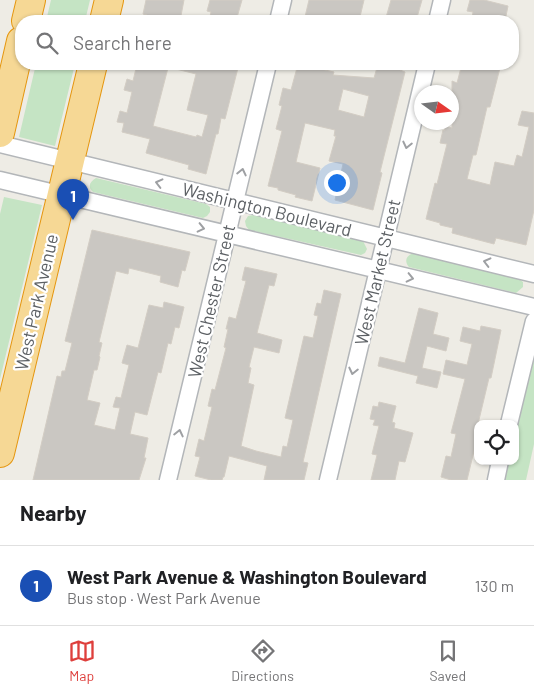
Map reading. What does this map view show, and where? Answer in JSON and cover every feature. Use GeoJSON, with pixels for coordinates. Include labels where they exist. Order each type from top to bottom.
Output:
{"type":"FeatureCollection","features":[{"type":"Feature","properties":{"kind":"highway"},"geometry":{"type":"LineString","coordinates":[[27,15],[31,0]]}},
{"type":"Feature","properties":{"kind":"highway"},"geometry":{"type":"LineString","coordinates":[[105,15],[109,0]]}},
{"type":"Feature","properties":{"kind":"highway"},"geometry":{"type":"LineString","coordinates":[[0,133],[15,67]]}},
{"type":"Feature","properties":{"kind":"highway","name":"West Park Avenue"},"geometry":{"type":"LineString","coordinates":[[0,453],[4,422],[92,70]]}},
{"type":"Feature","properties":{"kind":"street"},"geometry":{"type":"LineString","coordinates":[[279,15],[283,0]]}},
{"type":"Feature","properties":{"kind":"street"},"geometry":{"type":"LineString","coordinates":[[438,15],[442,0]]}},
{"type":"Feature","properties":{"kind":"street","name":"West Chester Street"},"geometry":{"type":"LineString","coordinates":[[168,480],[267,70]]}},
{"type":"Feature","properties":{"kind":"street","name":"West Market Street"},"geometry":{"type":"LineString","coordinates":[[328,480],[426,70]]}},
{"type":"Feature","properties":{"kind":"street","name":"Washington Boulevard"},"geometry":{"type":"LineString","coordinates":[[0,144],[534,274]]}},
{"type":"Feature","properties":{"kind":"street","name":"Washington Boulevard"},"geometry":{"type":"LineString","coordinates":[[0,180],[534,307]]}},
{"type":"Feature","properties":{"kind":"street"},"geometry":{"type":"LineString","coordinates":[[510,420],[534,321]]}},
{"type":"Feature","properties":{"kind":"street"},"geometry":{"type":"LineString","coordinates":[[496,480],[499,465]]}},
{"type":"Feature","properties":{"kind":"green space"},"geometry":{"type":"Polygon","coordinates":[[[51,0],[90,0],[86,15],[47,15],[51,0]]]}},
{"type":"Feature","properties":{"kind":"green space"},"geometry":{"type":"Polygon","coordinates":[[[35,70],[74,70],[55,146],[19,137],[35,70]]]}},
{"type":"Feature","properties":{"kind":"green space"},"geometry":{"type":"Polygon","coordinates":[[[96,178],[206,204],[210,207],[210,212],[203,218],[93,192],[90,184],[96,178]]]}},
{"type":"Feature","properties":{"kind":"green space"},"geometry":{"type":"Polygon","coordinates":[[[4,197],[42,205],[0,379],[0,214],[4,197]]]}},
{"type":"Feature","properties":{"kind":"green space"},"geometry":{"type":"Polygon","coordinates":[[[253,215],[363,241],[367,249],[361,255],[249,230],[245,221],[248,216],[253,215]]]}},
{"type":"Feature","properties":{"kind":"green space"},"geometry":{"type":"Polygon","coordinates":[[[413,253],[519,279],[523,282],[523,287],[516,293],[409,267],[406,259],[413,253]]]}},
{"type":"Feature","properties":{"kind":"green space"},"geometry":{"type":"Polygon","coordinates":[[[534,357],[534,444],[526,480],[504,480],[508,465],[519,465],[519,420],[534,357]]]}},
{"type":"Feature","properties":{"kind":"building"},"geometry":{"type":"Polygon","coordinates":[[[146,0],[184,0],[181,15],[143,14],[146,0]]]}},
{"type":"Feature","properties":{"kind":"building"},"geometry":{"type":"Polygon","coordinates":[[[210,0],[242,0],[238,15],[210,15],[211,12],[207,11],[210,0]]]}},
{"type":"Feature","properties":{"kind":"building"},"geometry":{"type":"Polygon","coordinates":[[[309,0],[364,0],[360,15],[305,15],[309,0]]]}},
{"type":"Feature","properties":{"kind":"building"},"geometry":{"type":"Polygon","coordinates":[[[391,0],[422,0],[418,15],[387,15],[391,0]]]}},
{"type":"Feature","properties":{"kind":"building"},"geometry":{"type":"Polygon","coordinates":[[[470,0],[484,0],[508,6],[506,15],[472,15],[473,12],[467,11],[470,0]]]}},
{"type":"Feature","properties":{"kind":"building"},"geometry":{"type":"Polygon","coordinates":[[[136,70],[167,70],[153,126],[202,137],[208,115],[187,110],[196,74],[180,70],[237,70],[225,119],[221,118],[206,174],[188,169],[189,165],[146,153],[150,139],[122,132],[124,123],[117,122],[120,111],[127,113],[132,92],[124,90],[127,79],[133,81],[136,70]]]}},
{"type":"Feature","properties":{"kind":"building"},"geometry":{"type":"Polygon","coordinates":[[[296,70],[325,70],[334,72],[333,75],[374,78],[376,70],[400,70],[405,72],[380,172],[382,173],[373,210],[335,200],[343,164],[329,161],[336,136],[334,136],[335,130],[305,123],[296,162],[320,168],[312,201],[295,197],[296,195],[268,186],[282,131],[276,129],[282,106],[279,105],[283,88],[291,90],[296,70]],[[343,89],[338,110],[364,117],[369,96],[343,89]]]}},
{"type":"Feature","properties":{"kind":"building"},"geometry":{"type":"Polygon","coordinates":[[[460,70],[499,70],[490,107],[487,107],[476,155],[473,155],[467,179],[490,185],[495,162],[514,166],[517,155],[522,157],[529,127],[518,125],[522,111],[534,113],[534,210],[526,245],[496,238],[494,244],[452,233],[453,228],[426,219],[447,144],[440,143],[443,130],[459,130],[459,85],[452,85],[452,81],[457,83],[460,70]]]}},
{"type":"Feature","properties":{"kind":"building"},"geometry":{"type":"Polygon","coordinates":[[[92,230],[190,252],[185,271],[182,270],[178,287],[160,282],[161,276],[129,268],[128,274],[116,271],[99,342],[102,343],[100,357],[97,370],[94,370],[87,400],[100,403],[94,425],[115,430],[120,408],[113,407],[116,397],[121,398],[129,365],[122,363],[127,345],[138,348],[149,305],[163,308],[164,302],[184,307],[179,328],[175,327],[171,344],[168,343],[161,373],[158,372],[147,415],[135,412],[130,434],[148,438],[144,458],[146,458],[139,480],[33,480],[57,376],[61,377],[62,371],[65,371],[72,343],[65,341],[92,230]]]}},
{"type":"Feature","properties":{"kind":"building"},"geometry":{"type":"Polygon","coordinates":[[[245,267],[277,274],[274,286],[269,285],[257,333],[282,340],[279,353],[254,347],[249,367],[251,368],[248,383],[254,385],[241,446],[256,451],[281,457],[283,446],[287,447],[293,420],[285,418],[304,336],[313,338],[318,316],[314,315],[317,303],[321,304],[324,290],[341,294],[303,462],[308,463],[304,480],[264,480],[267,466],[229,456],[222,480],[211,480],[195,476],[200,457],[195,456],[199,439],[204,441],[212,407],[208,406],[212,389],[215,390],[226,348],[224,347],[228,329],[226,329],[229,317],[236,319],[246,281],[242,280],[245,267]]]}},
{"type":"Feature","properties":{"kind":"building"},"geometry":{"type":"Polygon","coordinates":[[[419,308],[438,313],[433,334],[449,338],[446,351],[427,346],[422,368],[441,372],[437,388],[416,383],[418,376],[378,366],[380,357],[405,363],[419,308]]]}},
{"type":"Feature","properties":{"kind":"building"},"geometry":{"type":"Polygon","coordinates":[[[481,326],[501,330],[491,378],[489,378],[479,420],[474,420],[474,451],[467,480],[451,480],[441,477],[446,456],[451,457],[456,434],[451,433],[465,379],[443,374],[446,360],[467,365],[472,344],[460,341],[463,327],[480,331],[481,326]]]}},
{"type":"Feature","properties":{"kind":"building"},"geometry":{"type":"Polygon","coordinates":[[[379,402],[396,406],[392,422],[395,423],[394,428],[413,433],[405,462],[399,461],[395,480],[371,480],[377,455],[372,454],[379,426],[373,425],[375,420],[370,419],[373,406],[378,407],[379,402]]]}},
{"type":"Feature","properties":{"kind":"place","name":"West Park Avenue & Washington Boulevard"},"geometry":{"type":"Point","coordinates":[73,220]}}]}
